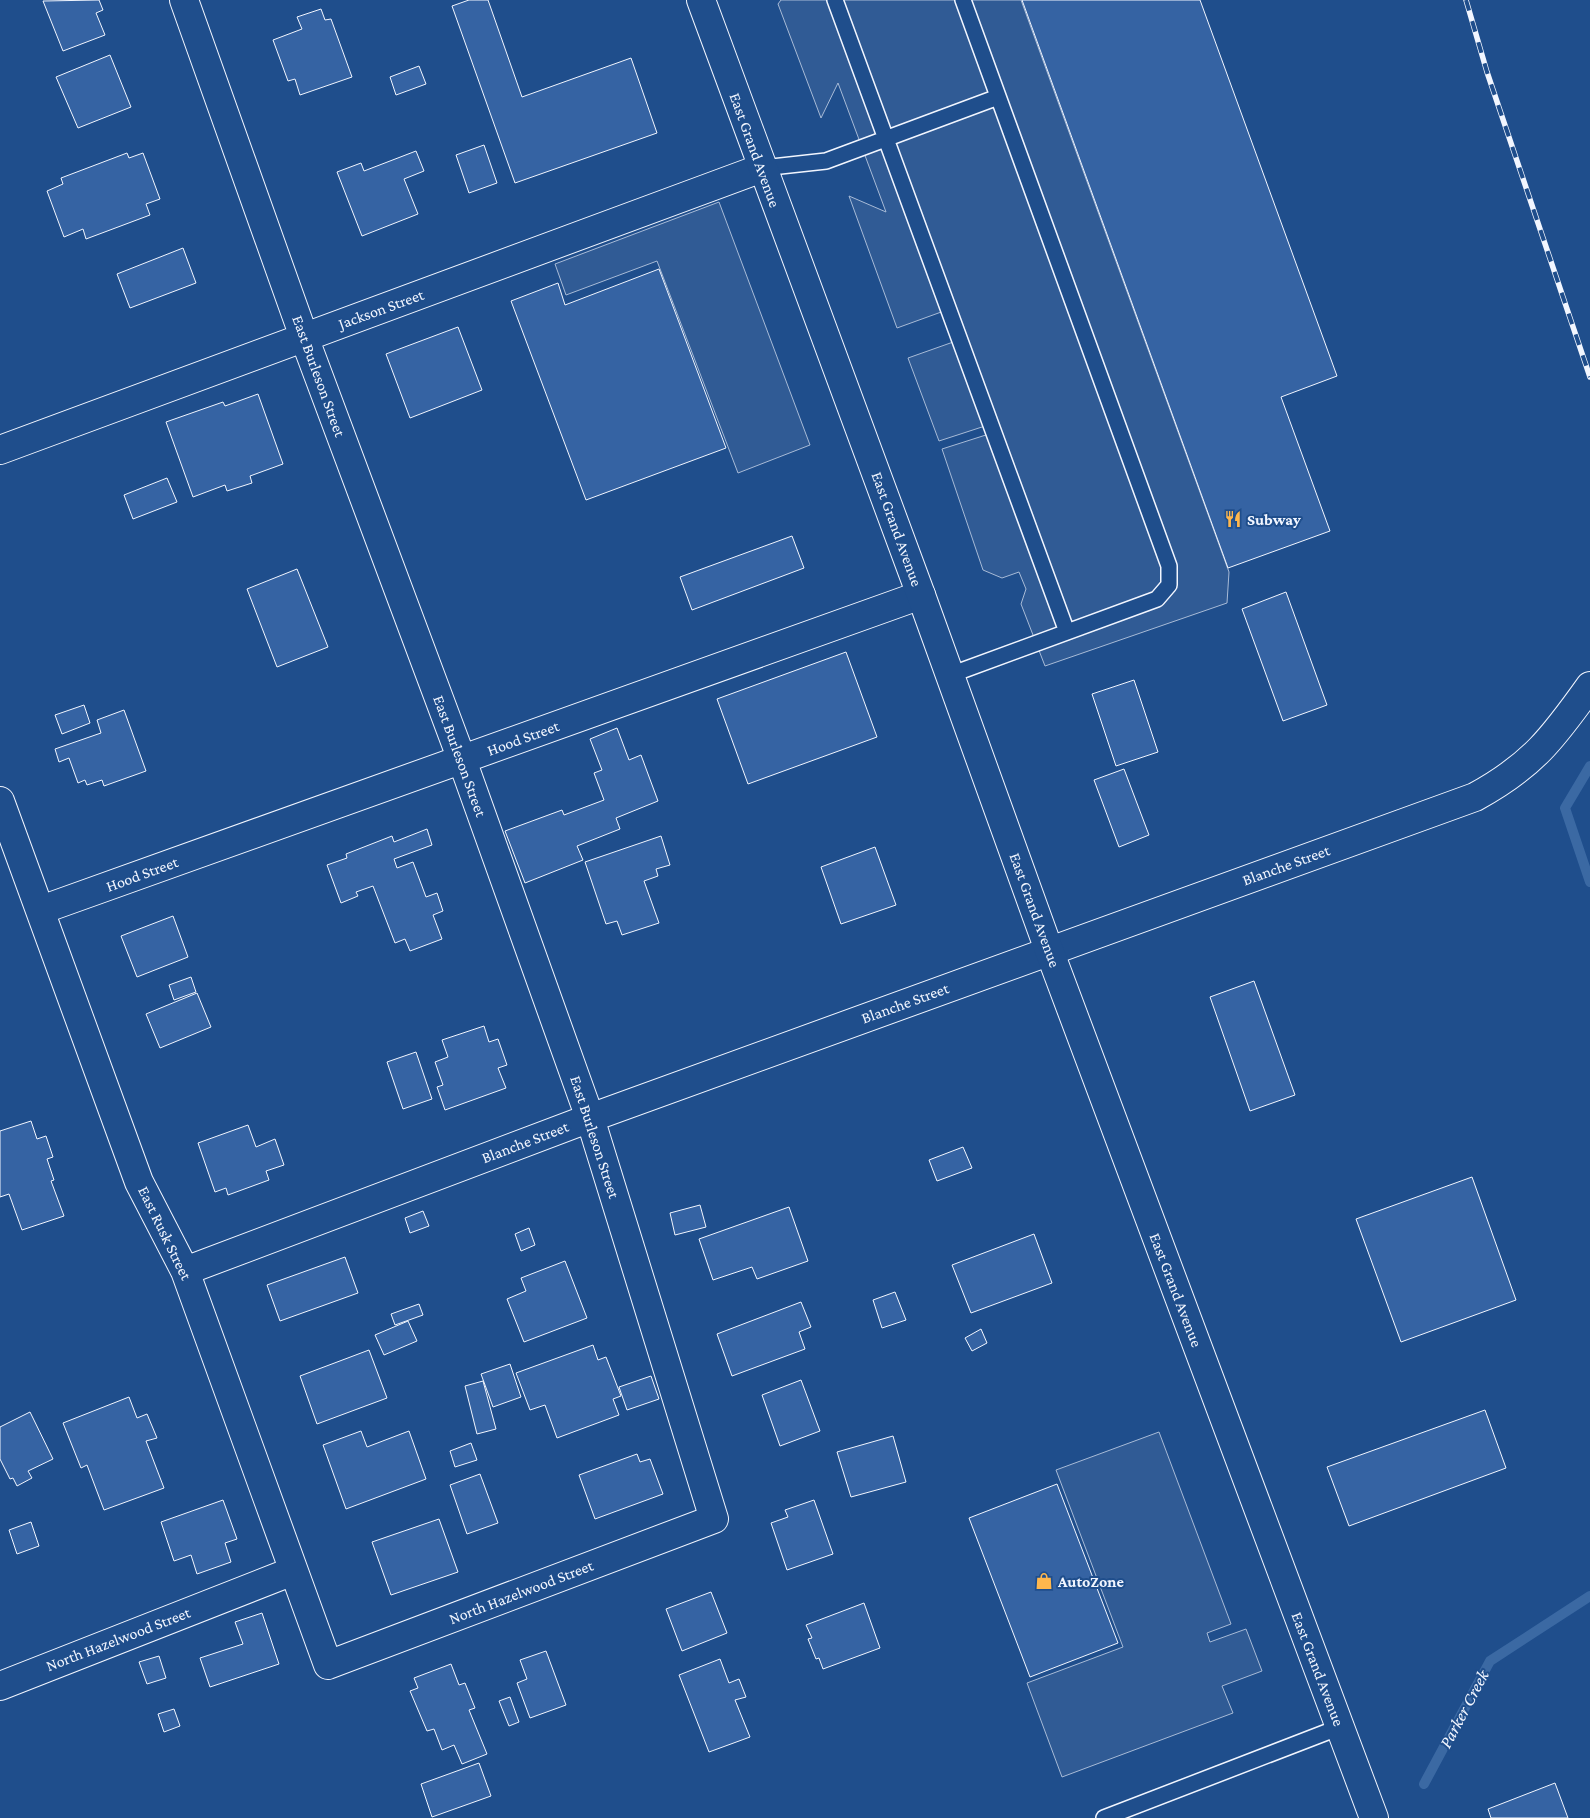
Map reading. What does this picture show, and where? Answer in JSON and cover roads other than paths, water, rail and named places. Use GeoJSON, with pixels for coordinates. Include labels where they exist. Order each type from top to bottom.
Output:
{"type":"FeatureCollection","features":[{"type":"Feature","properties":{"kind":"main road","name":"East Burleson Street"},"geometry":{"type":"LineString","coordinates":[[184,0],[304,337],[462,760],[590,1118],[714,1518]]}},
{"type":"Feature","properties":{"kind":"main road","name":"East Grand Avenue"},"geometry":{"type":"LineString","coordinates":[[701,0],[921,595],[1049,950],[1374,1818]]}},
{"type":"Feature","properties":{"kind":"main road","name":"Jackson Street"},"geometry":{"type":"LineString","coordinates":[[0,450],[762,168]]}},
{"type":"Feature","properties":{"kind":"main road","name":"Hood Street"},"geometry":{"type":"LineString","coordinates":[[41,910],[921,595]]}},
{"type":"Feature","properties":{"kind":"main road","name":"Blanche Street"},"geometry":{"type":"LineString","coordinates":[[185,1271],[590,1118],[1475,797],[1504,781],[1554,737],[1590,686]]}},
{"type":"Feature","properties":{"kind":"main road","name":"East Rusk Street"},"geometry":{"type":"LineString","coordinates":[[0,801],[139,1182],[185,1271],[328,1666]]}},
{"type":"Feature","properties":{"kind":"main road","name":"North Hazelwood Street"},"geometry":{"type":"LineString","coordinates":[[328,1666],[714,1518]]}},
{"type":"Feature","properties":{"kind":"main road","name":"North Hazelwood Street"},"geometry":{"type":"LineString","coordinates":[[0,1686],[293,1571]]}},
{"type":"Feature","properties":{"kind":"lane"},"geometry":{"type":"LineString","coordinates":[[835,0],[1067,632]]}},
{"type":"Feature","properties":{"kind":"lane"},"geometry":{"type":"LineString","coordinates":[[950,675],[1157,599],[1169,585],[1169,566],[963,0]]}},
{"type":"Feature","properties":{"kind":"lane"},"geometry":{"type":"LineString","coordinates":[[762,168],[826,161],[998,97]]}},
{"type":"Feature","properties":{"kind":"lane"},"geometry":{"type":"LineString","coordinates":[[1104,1818],[1340,1727]]}},
{"type":"Feature","properties":{"kind":"waterway","name":"Parker Creek"},"geometry":{"type":"LineString","coordinates":[[1590,766],[1565,808],[1590,882]]}},
{"type":"Feature","properties":{"kind":"waterway","name":"Parker Creek"},"geometry":{"type":"LineString","coordinates":[[1424,1784],[1490,1661],[1590,1596]]}},
{"type":"Feature","properties":{"kind":"railway"},"geometry":{"type":"LineString","coordinates":[[1466,0],[1487,72],[1590,377]]}},
{"type":"Feature","properties":{"kind":"place","name":"Subway"},"geometry":{"type":"Point","coordinates":[1233,519]}},
{"type":"Feature","properties":{"kind":"place","name":"AutoZone"},"geometry":{"type":"Point","coordinates":[1044,1581]}}]}
